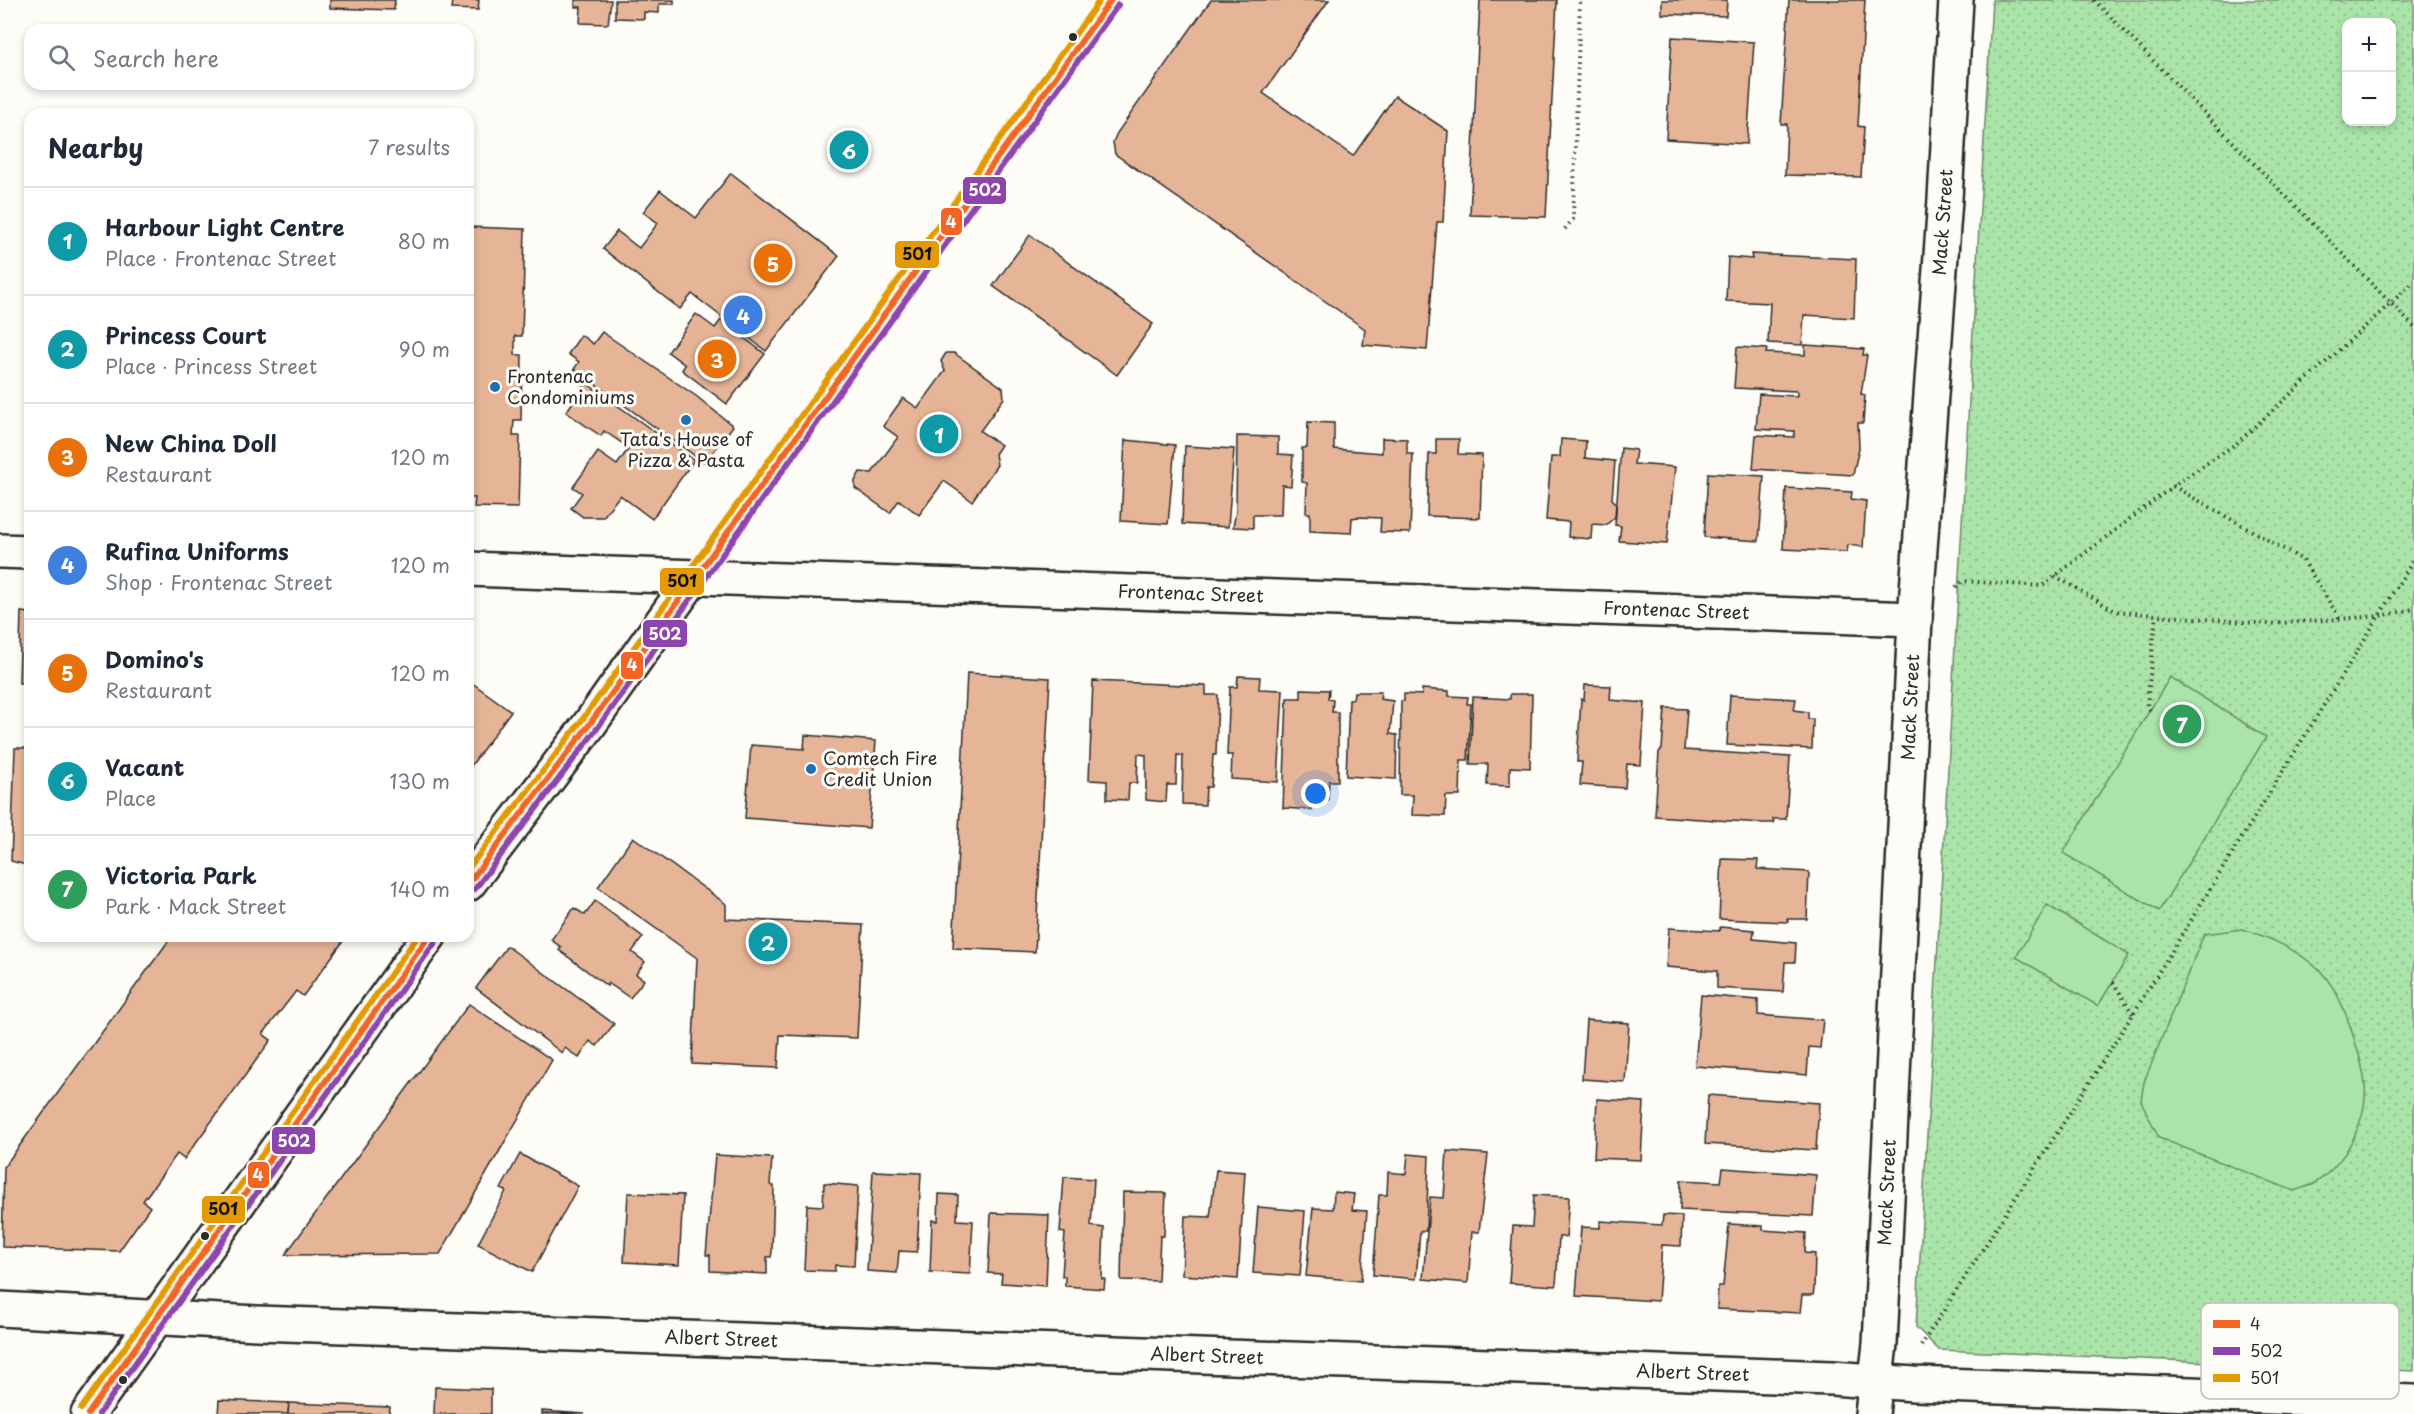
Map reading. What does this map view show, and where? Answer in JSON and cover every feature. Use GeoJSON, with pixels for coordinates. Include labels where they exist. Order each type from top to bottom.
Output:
{"type":"FeatureCollection","features":[{"type":"Feature","properties":{"kind":"street","name":"Mack Street"},"geometry":{"type":"LineString","coordinates":[[1872,1414],[1876,1381],[1914,619],[1946,199],[1956,0]]}},
{"type":"Feature","properties":{"kind":"street"},"geometry":{"type":"LineString","coordinates":[[0,551],[24,552]]}},
{"type":"Feature","properties":{"kind":"street","name":"Frontenac Street"},"geometry":{"type":"LineString","coordinates":[[474,569],[1914,619]]}},
{"type":"Feature","properties":{"kind":"street"},"geometry":{"type":"LineString","coordinates":[[474,876],[589,725],[693,578]]}},
{"type":"Feature","properties":{"kind":"street"},"geometry":{"type":"LineString","coordinates":[[88,1414],[425,942]]}},
{"type":"Feature","properties":{"kind":"street","name":"Albert Street"},"geometry":{"type":"LineString","coordinates":[[0,1309],[281,1323],[2201,1394]]}},
{"type":"Feature","properties":{"kind":"street","name":"Albert Street"},"geometry":{"type":"LineString","coordinates":[[2337,1399],[2414,1402]]}},
{"type":"Feature","properties":{"kind":"path"},"geometry":{"type":"LineString","coordinates":[[1565,229],[1573,219],[1580,0]]}},
{"type":"Feature","properties":{"kind":"path"},"geometry":{"type":"LineString","coordinates":[[2094,0],[2414,327]]}},
{"type":"Feature","properties":{"kind":"path"},"geometry":{"type":"LineString","coordinates":[[1914,619],[1963,581],[2043,586],[2173,486],[2236,443],[2414,282]]}},
{"type":"Feature","properties":{"kind":"path"},"geometry":{"type":"LineString","coordinates":[[2173,486],[2303,560],[2340,619]]}},
{"type":"Feature","properties":{"kind":"path"},"geometry":{"type":"LineString","coordinates":[[1921,1347],[2133,1014],[2414,559]]}},
{"type":"Feature","properties":{"kind":"path"},"geometry":{"type":"LineString","coordinates":[[2055,576],[2115,611],[2156,615],[2269,624],[2380,616],[2414,609]]}},
{"type":"Feature","properties":{"kind":"path"},"geometry":{"type":"LineString","coordinates":[[2150,710],[2147,705],[2156,615]]}},
{"type":"Feature","properties":{"kind":"path"},"geometry":{"type":"LineString","coordinates":[[2113,982],[2133,1014]]}},
{"type":"Feature","properties":{"kind":"green space"},"geometry":{"type":"Polygon","coordinates":[[[1992,0],[2414,0],[2414,1371],[2399,1370],[2399,1303],[2201,1303],[2201,1362],[1939,1350],[1916,1327],[1992,0]]]}},
{"type":"Feature","properties":{"kind":"green space"},"geometry":{"type":"Polygon","coordinates":[[[2170,677],[2266,737],[2159,911],[2063,853],[2170,677]]]}},
{"type":"Feature","properties":{"kind":"green space"},"geometry":{"type":"Polygon","coordinates":[[[2047,905],[2129,955],[2098,1006],[2016,957],[2047,905]]]}},
{"type":"Feature","properties":{"kind":"green space"},"geometry":{"type":"Polygon","coordinates":[[[2242,929],[2285,946],[2305,958],[2322,973],[2333,987],[2344,1010],[2363,1071],[2365,1098],[2363,1112],[2353,1140],[2326,1174],[2313,1184],[2294,1191],[2159,1138],[2141,1101],[2144,1082],[2204,934],[2242,929]]]}},
{"type":"Feature","properties":{"kind":"building"},"geometry":{"type":"Polygon","coordinates":[[[330,0],[395,0],[394,10],[330,8],[330,0]]]}},
{"type":"Feature","properties":{"kind":"building"},"geometry":{"type":"Polygon","coordinates":[[[452,0],[479,0],[478,10],[451,9],[452,0]]]}},
{"type":"Feature","properties":{"kind":"building"},"geometry":{"type":"Polygon","coordinates":[[[575,0],[611,0],[608,24],[580,23],[581,7],[575,7],[575,0]]]}},
{"type":"Feature","properties":{"kind":"building"},"geometry":{"type":"Polygon","coordinates":[[[615,0],[674,0],[674,4],[659,4],[659,13],[644,12],[644,19],[615,18],[615,0]]]}},
{"type":"Feature","properties":{"kind":"building"},"geometry":{"type":"Polygon","coordinates":[[[1211,0],[1329,0],[1263,93],[1353,156],[1395,96],[1448,131],[1443,222],[1437,222],[1427,350],[1363,345],[1365,329],[1115,154],[1113,142],[1117,133],[1211,0]]]}},
{"type":"Feature","properties":{"kind":"building"},"geometry":{"type":"Polygon","coordinates":[[[1480,0],[1557,0],[1546,217],[1470,215],[1480,0]]]}},
{"type":"Feature","properties":{"kind":"building"},"geometry":{"type":"Polygon","coordinates":[[[1662,0],[1727,0],[1726,16],[1662,14],[1662,0]]]}},
{"type":"Feature","properties":{"kind":"building"},"geometry":{"type":"Polygon","coordinates":[[[1789,0],[1865,0],[1858,126],[1864,127],[1861,177],[1785,175],[1787,124],[1781,124],[1789,0]]]}},
{"type":"Feature","properties":{"kind":"building"},"geometry":{"type":"Polygon","coordinates":[[[1672,37],[1754,42],[1747,144],[1666,139],[1672,37]]]}},
{"type":"Feature","properties":{"kind":"building"},"geometry":{"type":"Polygon","coordinates":[[[731,173],[839,256],[766,351],[692,294],[680,309],[603,249],[617,231],[639,248],[658,223],[643,212],[660,190],[696,218],[731,173]]]}},
{"type":"Feature","properties":{"kind":"building","name":"Frontenac Condominiums"},"geometry":{"type":"Polygon","coordinates":[[[474,227],[525,229],[522,336],[515,336],[515,355],[522,355],[521,420],[514,420],[513,436],[520,436],[518,508],[474,507],[474,227]]]}},
{"type":"Feature","properties":{"kind":"building"},"geometry":{"type":"Polygon","coordinates":[[[1030,235],[1153,324],[1117,375],[993,286],[1030,235]]]}},
{"type":"Feature","properties":{"kind":"building"},"geometry":{"type":"Polygon","coordinates":[[[1751,254],[1856,259],[1854,318],[1804,315],[1802,345],[1768,343],[1770,303],[1726,301],[1728,257],[1752,259],[1751,254]]]}},
{"type":"Feature","properties":{"kind":"building"},"geometry":{"type":"Polygon","coordinates":[[[696,314],[715,328],[721,320],[765,354],[727,404],[682,370],[685,365],[668,352],[696,314]]]}},
{"type":"Feature","properties":{"kind":"building"},"geometry":{"type":"Polygon","coordinates":[[[602,332],[696,396],[733,426],[705,463],[574,369],[579,362],[568,354],[581,335],[593,344],[602,332]]]}},
{"type":"Feature","properties":{"kind":"building"},"geometry":{"type":"Polygon","coordinates":[[[1805,345],[1864,349],[1863,355],[1867,355],[1861,394],[1865,395],[1863,423],[1858,423],[1859,448],[1853,475],[1753,469],[1756,435],[1794,437],[1794,431],[1756,429],[1759,394],[1797,396],[1797,391],[1734,388],[1737,347],[1767,349],[1766,353],[1805,355],[1805,345]]]}},
{"type":"Feature","properties":{"kind":"building"},"geometry":{"type":"Polygon","coordinates":[[[946,353],[954,353],[1003,388],[1004,398],[980,431],[1001,445],[995,454],[997,465],[972,501],[944,481],[919,515],[899,500],[890,513],[855,488],[855,481],[860,472],[872,473],[898,437],[883,426],[903,398],[918,408],[945,371],[941,361],[946,353]]]}},
{"type":"Feature","properties":{"kind":"building"},"geometry":{"type":"Polygon","coordinates":[[[586,383],[694,460],[652,519],[620,495],[603,517],[583,517],[571,508],[582,493],[573,487],[598,452],[617,465],[629,448],[604,431],[601,436],[566,412],[586,383]]]}},
{"type":"Feature","properties":{"kind":"building"},"geometry":{"type":"Polygon","coordinates":[[[1308,422],[1334,423],[1334,449],[1382,453],[1382,438],[1407,439],[1407,454],[1413,454],[1410,533],[1380,532],[1381,518],[1358,517],[1352,518],[1351,533],[1310,531],[1310,513],[1306,513],[1307,483],[1302,482],[1302,448],[1307,448],[1308,422]]]}},
{"type":"Feature","properties":{"kind":"building"},"geometry":{"type":"Polygon","coordinates":[[[1237,436],[1278,437],[1278,454],[1293,455],[1291,486],[1282,485],[1281,515],[1253,515],[1253,528],[1233,527],[1236,511],[1237,436]]]}},
{"type":"Feature","properties":{"kind":"building"},"geometry":{"type":"Polygon","coordinates":[[[1436,439],[1459,439],[1458,454],[1482,455],[1480,518],[1427,516],[1429,454],[1436,454],[1436,439]]]}},
{"type":"Feature","properties":{"kind":"building"},"geometry":{"type":"Polygon","coordinates":[[[1561,439],[1586,441],[1585,458],[1615,461],[1612,499],[1616,503],[1615,517],[1606,525],[1592,524],[1591,539],[1568,537],[1569,522],[1546,520],[1551,457],[1560,457],[1561,439]]]}},
{"type":"Feature","properties":{"kind":"building"},"geometry":{"type":"Polygon","coordinates":[[[1125,440],[1175,445],[1168,524],[1121,521],[1125,440]]]}},
{"type":"Feature","properties":{"kind":"building"},"geometry":{"type":"Polygon","coordinates":[[[1185,446],[1234,449],[1228,527],[1182,524],[1185,446]]]}},
{"type":"Feature","properties":{"kind":"building"},"geometry":{"type":"Polygon","coordinates":[[[1621,448],[1636,450],[1634,464],[1675,467],[1667,544],[1619,541],[1621,526],[1615,525],[1621,448]]]}},
{"type":"Feature","properties":{"kind":"building"},"geometry":{"type":"Polygon","coordinates":[[[1708,473],[1764,476],[1759,541],[1704,537],[1708,473]]]}},
{"type":"Feature","properties":{"kind":"building"},"geometry":{"type":"Polygon","coordinates":[[[1786,488],[1852,492],[1851,499],[1866,501],[1863,547],[1848,545],[1847,552],[1783,549],[1786,488]]]}},
{"type":"Feature","properties":{"kind":"building"},"geometry":{"type":"Polygon","coordinates":[[[21,612],[24,612],[24,683],[19,683],[21,612]]]}},
{"type":"Feature","properties":{"kind":"building"},"geometry":{"type":"Polygon","coordinates":[[[967,673],[1050,678],[1035,952],[953,948],[967,673]]]}},
{"type":"Feature","properties":{"kind":"building"},"geometry":{"type":"Polygon","coordinates":[[[1238,676],[1260,677],[1259,689],[1283,690],[1278,782],[1231,779],[1232,755],[1227,755],[1230,687],[1237,687],[1238,676]]]}},
{"type":"Feature","properties":{"kind":"building"},"geometry":{"type":"Polygon","coordinates":[[[1093,681],[1206,686],[1206,695],[1218,695],[1216,755],[1213,755],[1211,787],[1206,787],[1205,805],[1182,804],[1183,756],[1177,755],[1176,785],[1167,785],[1166,802],[1146,800],[1146,755],[1138,754],[1137,783],[1129,783],[1128,800],[1107,799],[1107,781],[1089,780],[1093,681]]]}},
{"type":"Feature","properties":{"kind":"building"},"geometry":{"type":"Polygon","coordinates":[[[474,684],[511,711],[474,762],[474,684]]]}},
{"type":"Feature","properties":{"kind":"building"},"geometry":{"type":"Polygon","coordinates":[[[1585,685],[1611,686],[1610,700],[1645,703],[1641,765],[1627,764],[1625,788],[1580,785],[1582,762],[1577,762],[1581,699],[1584,700],[1585,685]]]}},
{"type":"Feature","properties":{"kind":"building"},"geometry":{"type":"Polygon","coordinates":[[[1301,689],[1329,690],[1328,699],[1333,700],[1332,712],[1338,712],[1338,781],[1329,781],[1328,800],[1313,800],[1312,810],[1283,808],[1287,698],[1301,698],[1301,689]]]}},
{"type":"Feature","properties":{"kind":"building"},"geometry":{"type":"Polygon","coordinates":[[[1422,689],[1449,691],[1449,696],[1468,697],[1467,704],[1471,704],[1468,760],[1461,760],[1460,796],[1446,796],[1445,816],[1412,815],[1413,795],[1400,795],[1401,701],[1404,701],[1404,694],[1422,695],[1422,689]]]}},
{"type":"Feature","properties":{"kind":"building"},"geometry":{"type":"Polygon","coordinates":[[[1354,692],[1381,692],[1380,699],[1393,701],[1390,734],[1397,735],[1396,779],[1346,776],[1349,699],[1353,699],[1354,692]]]}},
{"type":"Feature","properties":{"kind":"building"},"geometry":{"type":"Polygon","coordinates":[[[1510,694],[1532,694],[1530,768],[1510,767],[1510,786],[1487,785],[1488,764],[1470,764],[1473,697],[1510,699],[1510,694]]]}},
{"type":"Feature","properties":{"kind":"building"},"geometry":{"type":"Polygon","coordinates":[[[1730,695],[1796,699],[1794,710],[1808,712],[1808,719],[1813,719],[1812,749],[1727,745],[1730,695]]]}},
{"type":"Feature","properties":{"kind":"building"},"geometry":{"type":"Polygon","coordinates":[[[1665,708],[1687,709],[1684,750],[1790,757],[1786,819],[1773,819],[1774,823],[1762,823],[1655,816],[1659,752],[1662,749],[1665,708]]]}},
{"type":"Feature","properties":{"kind":"building","name":"Comtech Fire Credit Union"},"geometry":{"type":"Polygon","coordinates":[[[805,735],[876,741],[869,828],[745,818],[751,745],[804,749],[805,735]]]}},
{"type":"Feature","properties":{"kind":"building"},"geometry":{"type":"Polygon","coordinates":[[[15,748],[24,748],[24,864],[11,861],[15,748]]]}},
{"type":"Feature","properties":{"kind":"building"},"geometry":{"type":"Polygon","coordinates":[[[633,837],[726,904],[726,919],[863,925],[857,1038],[780,1035],[778,1068],[692,1064],[697,958],[598,887],[633,837]]]}},
{"type":"Feature","properties":{"kind":"building"},"geometry":{"type":"Polygon","coordinates":[[[1722,859],[1758,860],[1757,869],[1809,872],[1807,919],[1787,919],[1788,922],[1719,919],[1722,859]]]}},
{"type":"Feature","properties":{"kind":"building"},"geometry":{"type":"Polygon","coordinates":[[[595,901],[643,937],[632,952],[645,962],[636,974],[644,980],[630,998],[608,983],[607,986],[559,950],[561,947],[551,940],[574,908],[585,915],[595,901]]]}},
{"type":"Feature","properties":{"kind":"building"},"geometry":{"type":"Polygon","coordinates":[[[1720,927],[1754,930],[1753,939],[1796,943],[1795,962],[1785,962],[1783,992],[1717,988],[1717,971],[1666,967],[1669,928],[1719,931],[1720,927]]]}},
{"type":"Feature","properties":{"kind":"building"},"geometry":{"type":"Polygon","coordinates":[[[168,942],[343,942],[303,996],[296,991],[263,1034],[271,1040],[184,1159],[177,1154],[143,1201],[150,1207],[119,1251],[2,1247],[4,1167],[168,942]]]}},
{"type":"Feature","properties":{"kind":"building"},"geometry":{"type":"Polygon","coordinates":[[[507,946],[614,1024],[597,1046],[590,1041],[579,1058],[565,1048],[562,1053],[476,988],[507,946]]]}},
{"type":"Feature","properties":{"kind":"building"},"geometry":{"type":"Polygon","coordinates":[[[1701,995],[1758,1000],[1758,1015],[1823,1020],[1820,1048],[1809,1047],[1807,1075],[1695,1066],[1701,995]]]}},
{"type":"Feature","properties":{"kind":"building"},"geometry":{"type":"Polygon","coordinates":[[[469,1004],[552,1060],[440,1254],[285,1255],[469,1004]]]}},
{"type":"Feature","properties":{"kind":"building"},"geometry":{"type":"Polygon","coordinates":[[[1586,1020],[1629,1023],[1625,1082],[1582,1079],[1586,1020]]]}},
{"type":"Feature","properties":{"kind":"building"},"geometry":{"type":"Polygon","coordinates":[[[1708,1095],[1819,1103],[1816,1150],[1705,1144],[1708,1095]]]}},
{"type":"Feature","properties":{"kind":"building"},"geometry":{"type":"Polygon","coordinates":[[[1597,1099],[1644,1102],[1641,1160],[1594,1158],[1597,1099]]]}},
{"type":"Feature","properties":{"kind":"building"},"geometry":{"type":"Polygon","coordinates":[[[1447,1151],[1488,1154],[1479,1232],[1472,1232],[1468,1283],[1423,1279],[1430,1197],[1444,1198],[1447,1151]]]}},
{"type":"Feature","properties":{"kind":"building"},"geometry":{"type":"Polygon","coordinates":[[[520,1154],[578,1186],[532,1272],[478,1244],[506,1191],[501,1189],[520,1154]]]}},
{"type":"Feature","properties":{"kind":"building"},"geometry":{"type":"Polygon","coordinates":[[[1408,1154],[1429,1156],[1426,1231],[1420,1231],[1416,1279],[1373,1275],[1379,1195],[1387,1195],[1388,1172],[1406,1174],[1408,1154]]]}},
{"type":"Feature","properties":{"kind":"building"},"geometry":{"type":"Polygon","coordinates":[[[715,1155],[772,1158],[770,1185],[774,1186],[772,1252],[771,1257],[767,1257],[767,1274],[710,1271],[710,1255],[706,1255],[715,1155]]]}},
{"type":"Feature","properties":{"kind":"building"},"geometry":{"type":"Polygon","coordinates":[[[1723,1168],[1816,1175],[1813,1216],[1680,1210],[1681,1180],[1721,1182],[1723,1168]]]}},
{"type":"Feature","properties":{"kind":"building"},"geometry":{"type":"Polygon","coordinates":[[[1216,1170],[1245,1172],[1238,1279],[1182,1275],[1185,1216],[1210,1217],[1216,1170]]]}},
{"type":"Feature","properties":{"kind":"building"},"geometry":{"type":"Polygon","coordinates":[[[873,1171],[921,1173],[917,1252],[899,1251],[897,1273],[867,1271],[873,1171]]]}},
{"type":"Feature","properties":{"kind":"building"},"geometry":{"type":"Polygon","coordinates":[[[1064,1177],[1094,1179],[1091,1226],[1104,1228],[1102,1279],[1105,1279],[1104,1289],[1065,1286],[1065,1276],[1062,1276],[1065,1233],[1060,1232],[1064,1177]]]}},
{"type":"Feature","properties":{"kind":"building"},"geometry":{"type":"Polygon","coordinates":[[[824,1183],[858,1186],[854,1266],[835,1265],[835,1271],[804,1270],[807,1205],[823,1206],[824,1183]]]}},
{"type":"Feature","properties":{"kind":"building"},"geometry":{"type":"Polygon","coordinates":[[[1123,1192],[1166,1193],[1164,1236],[1160,1236],[1158,1281],[1121,1280],[1123,1192]]]}},
{"type":"Feature","properties":{"kind":"building"},"geometry":{"type":"Polygon","coordinates":[[[1334,1192],[1354,1194],[1352,1210],[1367,1211],[1361,1281],[1306,1276],[1313,1208],[1333,1209],[1334,1192]]]}},
{"type":"Feature","properties":{"kind":"building"},"geometry":{"type":"Polygon","coordinates":[[[628,1193],[683,1195],[679,1265],[624,1262],[628,1193]]]}},
{"type":"Feature","properties":{"kind":"building"},"geometry":{"type":"Polygon","coordinates":[[[939,1194],[958,1195],[957,1220],[973,1221],[970,1274],[930,1272],[932,1220],[938,1221],[939,1194]]]}},
{"type":"Feature","properties":{"kind":"building"},"geometry":{"type":"Polygon","coordinates":[[[1534,1195],[1569,1197],[1566,1237],[1559,1237],[1556,1286],[1509,1283],[1513,1226],[1532,1227],[1534,1195]]]}},
{"type":"Feature","properties":{"kind":"building"},"geometry":{"type":"Polygon","coordinates":[[[1258,1207],[1305,1211],[1300,1276],[1253,1273],[1258,1207]]]}},
{"type":"Feature","properties":{"kind":"building"},"geometry":{"type":"Polygon","coordinates":[[[991,1213],[1049,1215],[1046,1286],[1001,1283],[1002,1274],[988,1273],[991,1213]]]}},
{"type":"Feature","properties":{"kind":"building"},"geometry":{"type":"Polygon","coordinates":[[[1663,1215],[1682,1216],[1681,1246],[1662,1245],[1658,1301],[1576,1296],[1581,1227],[1600,1228],[1600,1221],[1662,1225],[1663,1215]]]}},
{"type":"Feature","properties":{"kind":"building"},"geometry":{"type":"Polygon","coordinates":[[[1729,1224],[1763,1226],[1763,1230],[1806,1233],[1805,1253],[1815,1254],[1814,1290],[1813,1295],[1802,1295],[1800,1313],[1717,1309],[1718,1286],[1723,1286],[1729,1224]]]}},
{"type":"Feature","properties":{"kind":"building"},"geometry":{"type":"Polygon","coordinates":[[[435,1387],[491,1389],[491,1414],[434,1414],[435,1387]]]}},
{"type":"Feature","properties":{"kind":"building"},"geometry":{"type":"Polygon","coordinates":[[[219,1400],[289,1403],[288,1414],[218,1414],[219,1400]]]}},
{"type":"Feature","properties":{"kind":"building"},"geometry":{"type":"Polygon","coordinates":[[[289,1403],[390,1407],[389,1414],[288,1414],[289,1403]]]}},
{"type":"Feature","properties":{"kind":"building"},"geometry":{"type":"Polygon","coordinates":[[[542,1411],[585,1414],[542,1414],[542,1411]]]}},
{"type":"Feature","properties":{"kind":"transit line","name":"501"},"geometry":{"type":"LineString","coordinates":[[474,861],[582,720],[1100,0]]}},
{"type":"Feature","properties":{"kind":"transit line","name":"4"},"geometry":{"type":"LineString","coordinates":[[474,876],[589,725],[1111,0]]}},
{"type":"Feature","properties":{"kind":"transit line","name":"502"},"geometry":{"type":"LineString","coordinates":[[475,889],[596,730],[1118,5]]}},
{"type":"Feature","properties":{"kind":"transit line","name":"501"},"geometry":{"type":"LineString","coordinates":[[81,1409],[414,942]]}},
{"type":"Feature","properties":{"kind":"transit line","name":"4"},"geometry":{"type":"LineString","coordinates":[[88,1414],[425,942]]}},
{"type":"Feature","properties":{"kind":"transit line","name":"502"},"geometry":{"type":"LineString","coordinates":[[99,1414],[435,942]]}},
{"type":"Feature","properties":{"kind":"place","name":"Vacant"},"geometry":{"type":"Point","coordinates":[849,150]}},
{"type":"Feature","properties":{"kind":"place","name":"Domino's"},"geometry":{"type":"Point","coordinates":[773,263]}},
{"type":"Feature","properties":{"kind":"place","name":"Rufina Uniforms"},"geometry":{"type":"Point","coordinates":[743,315]}},
{"type":"Feature","properties":{"kind":"place","name":"New China Doll"},"geometry":{"type":"Point","coordinates":[717,359]}},
{"type":"Feature","properties":{"kind":"place","name":"Frontenac Condominiums"},"geometry":{"type":"Point","coordinates":[495,387]}},
{"type":"Feature","properties":{"kind":"place","name":"Tata's House of Pizza & Pasta"},"geometry":{"type":"Point","coordinates":[686,420]}},
{"type":"Feature","properties":{"kind":"place","name":"Harbour Light Centre"},"geometry":{"type":"Point","coordinates":[939,434]}},
{"type":"Feature","properties":{"kind":"place","name":"Victoria Park"},"geometry":{"type":"Point","coordinates":[2182,724]}},
{"type":"Feature","properties":{"kind":"place","name":"Comtech Fire Credit Union"},"geometry":{"type":"Point","coordinates":[811,769]}},
{"type":"Feature","properties":{"kind":"place","name":"Princess Court"},"geometry":{"type":"Point","coordinates":[768,942]}}]}
